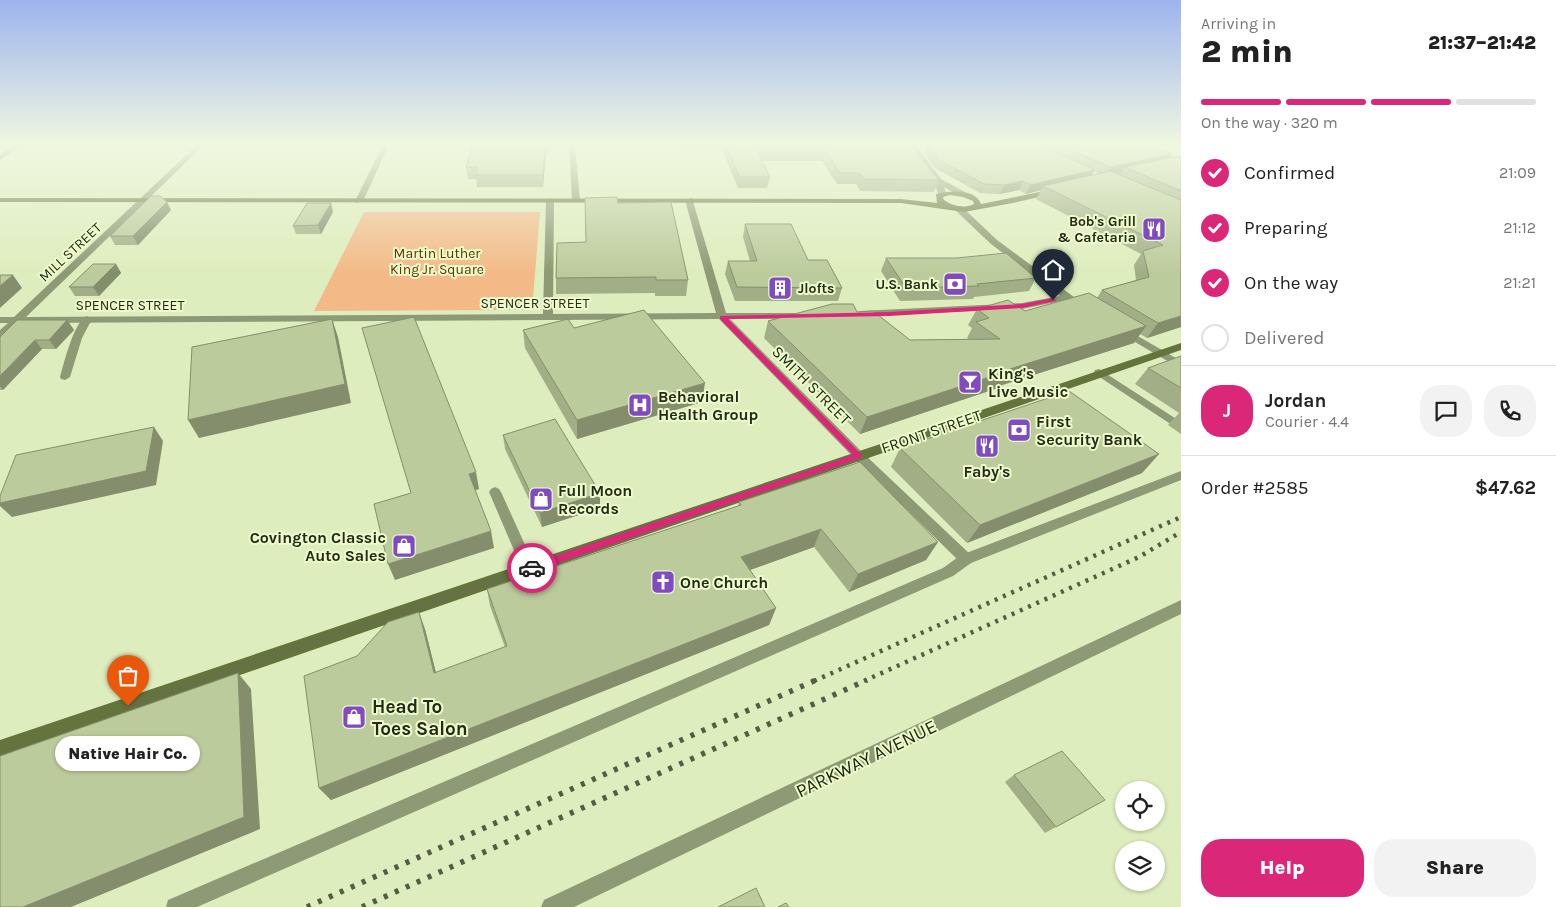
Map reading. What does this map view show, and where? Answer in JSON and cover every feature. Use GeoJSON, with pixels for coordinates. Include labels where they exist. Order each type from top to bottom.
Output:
{"type":"FeatureCollection","features":[{"type":"Feature","properties":{"kind":"street","name":"MILL STREET"},"geometry":{"type":"LineString","coordinates":[[0,336],[157,187]]}},
{"type":"Feature","properties":{"kind":"street"},"geometry":{"type":"LineString","coordinates":[[359,201],[366,187]]}},
{"type":"Feature","properties":{"kind":"street"},"geometry":{"type":"LineString","coordinates":[[575,187],[576,200]]}},
{"type":"Feature","properties":{"kind":"street"},"geometry":{"type":"LineString","coordinates":[[850,314],[1022,306],[1072,300],[1028,268],[955,208],[943,203],[939,198],[939,187]]}},
{"type":"Feature","properties":{"kind":"street"},"geometry":{"type":"LineString","coordinates":[[950,187],[976,200],[978,205],[974,208],[975,224]]}},
{"type":"Feature","properties":{"kind":"street"},"geometry":{"type":"LineString","coordinates":[[0,200],[901,201],[955,208],[974,208],[1066,188]]}},
{"type":"Feature","properties":{"kind":"street"},"geometry":{"type":"LineString","coordinates":[[901,201],[940,195],[965,195],[1000,203]]}},
{"type":"Feature","properties":{"kind":"street"},"geometry":{"type":"LineString","coordinates":[[548,317],[550,200]]}},
{"type":"Feature","properties":{"kind":"street","name":"SMITH STREET"},"geometry":{"type":"LineString","coordinates":[[689,200],[722,317],[858,456],[966,559]]}},
{"type":"Feature","properties":{"kind":"street","name":"SPENCER STREET"},"geometry":{"type":"LineString","coordinates":[[0,320],[811,315]]}},
{"type":"Feature","properties":{"kind":"street"},"geometry":{"type":"LineString","coordinates":[[1111,323],[1181,366]]}},
{"type":"Feature","properties":{"kind":"street","name":"FRONT STREET"},"geometry":{"type":"LineString","coordinates":[[0,749],[1099,372],[1181,346]]}},
{"type":"Feature","properties":{"kind":"street","name":"PARKWAY AVENUE"},"geometry":{"type":"LineString","coordinates":[[550,907],[1181,607]]}},
{"type":"Feature","properties":{"kind":"lane"},"geometry":{"type":"LineString","coordinates":[[64,377],[78,338],[87,320]]}},
{"type":"Feature","properties":{"kind":"lane"},"geometry":{"type":"LineString","coordinates":[[1099,372],[1181,427]]}},
{"type":"Feature","properties":{"kind":"lane"},"geometry":{"type":"LineString","coordinates":[[175,907],[948,572],[966,559],[1181,475]]}},
{"type":"Feature","properties":{"kind":"lane"},"geometry":{"type":"LineString","coordinates":[[495,492],[529,569]]}},
{"type":"Feature","properties":{"kind":"green space","name":"Martin Luther King Jr. Square"},"geometry":{"type":"Polygon","coordinates":[[[364,212],[540,212],[532,310],[314,311],[364,212]]]}},
{"type":"Feature","properties":{"kind":"building"},"geometry":{"type":"Polygon","coordinates":[[[1046,187],[1150,187],[1181,200],[1181,316],[1158,323],[1102,290],[1149,277],[1143,251],[1163,245],[1046,187]]]}},
{"type":"Feature","properties":{"kind":"building"},"geometry":{"type":"Polygon","coordinates":[[[1172,187],[1181,187],[1181,191],[1172,187]]]}},
{"type":"Feature","properties":{"kind":"building"},"geometry":{"type":"Polygon","coordinates":[[[151,196],[160,196],[167,202],[133,236],[110,236],[151,196]]]}},
{"type":"Feature","properties":{"kind":"building"},"geometry":{"type":"Polygon","coordinates":[[[617,197],[618,203],[671,202],[688,280],[656,280],[656,277],[556,278],[557,243],[586,242],[585,198],[617,197]]]}},
{"type":"Feature","properties":{"kind":"building"},"geometry":{"type":"Polygon","coordinates":[[[307,203],[331,203],[318,225],[293,226],[307,203]]]}},
{"type":"Feature","properties":{"kind":"building"},"geometry":{"type":"Polygon","coordinates":[[[745,224],[791,224],[808,260],[827,260],[842,288],[737,287],[728,261],[757,261],[745,224]]]}},
{"type":"Feature","properties":{"kind":"building"},"geometry":{"type":"Polygon","coordinates":[[[1006,253],[1036,278],[977,284],[979,286],[906,288],[886,258],[957,258],[1006,253]]]}},
{"type":"Feature","properties":{"kind":"building"},"geometry":{"type":"Polygon","coordinates":[[[93,264],[116,264],[93,287],[69,287],[93,264]]]}},
{"type":"Feature","properties":{"kind":"building"},"geometry":{"type":"Polygon","coordinates":[[[0,275],[13,275],[0,286],[0,275]]]}},
{"type":"Feature","properties":{"kind":"building"},"geometry":{"type":"Polygon","coordinates":[[[1089,293],[1146,326],[867,417],[768,321],[832,304],[853,304],[857,312],[873,311],[910,340],[1000,339],[976,322],[989,318],[977,309],[1008,300],[1025,311],[1089,293]]]}},
{"type":"Feature","properties":{"kind":"building"},"geometry":{"type":"Polygon","coordinates":[[[644,310],[705,383],[577,420],[523,330],[568,319],[574,328],[644,310]]]}},
{"type":"Feature","properties":{"kind":"building"},"geometry":{"type":"Polygon","coordinates":[[[414,317],[476,472],[469,474],[491,531],[388,564],[374,504],[411,493],[362,328],[414,317]]]}},
{"type":"Feature","properties":{"kind":"building"},"geometry":{"type":"Polygon","coordinates":[[[332,319],[345,384],[188,420],[192,347],[332,319]]]}},
{"type":"Feature","properties":{"kind":"building"},"geometry":{"type":"Polygon","coordinates":[[[17,320],[67,320],[49,340],[35,340],[0,376],[0,337],[17,320]]]}},
{"type":"Feature","properties":{"kind":"building"},"geometry":{"type":"Polygon","coordinates":[[[1181,356],[1181,388],[1148,368],[1181,356]]]}},
{"type":"Feature","properties":{"kind":"building"},"geometry":{"type":"Polygon","coordinates":[[[1069,391],[1159,454],[980,525],[900,448],[1069,391]]]}},
{"type":"Feature","properties":{"kind":"building"},"geometry":{"type":"Polygon","coordinates":[[[555,419],[600,493],[540,513],[503,435],[555,419]]]}},
{"type":"Feature","properties":{"kind":"building"},"geometry":{"type":"Polygon","coordinates":[[[154,427],[146,471],[0,503],[0,496],[16,455],[154,427]]]}},
{"type":"Feature","properties":{"kind":"building"},"geometry":{"type":"Polygon","coordinates":[[[860,462],[938,542],[858,574],[821,529],[741,557],[776,608],[319,788],[304,676],[357,656],[388,622],[419,612],[434,673],[507,646],[487,589],[741,505],[739,502],[860,462]]]}},
{"type":"Feature","properties":{"kind":"building"},"geometry":{"type":"Polygon","coordinates":[[[238,673],[244,817],[23,907],[0,907],[0,756],[238,673]]]}},
{"type":"Feature","properties":{"kind":"building"},"geometry":{"type":"Polygon","coordinates":[[[1062,751],[1105,800],[1056,827],[1014,775],[1062,751]]]}},
{"type":"Feature","properties":{"kind":"building"},"geometry":{"type":"Polygon","coordinates":[[[756,888],[765,907],[718,907],[756,888]]]}},
{"type":"Feature","properties":{"kind":"building"},"geometry":{"type":"Polygon","coordinates":[[[786,903],[789,907],[778,907],[786,903]]]}},
{"type":"Feature","properties":{"kind":"railway"},"geometry":{"type":"LineString","coordinates":[[814,681],[1181,517]]}},
{"type":"Feature","properties":{"kind":"railway"},"geometry":{"type":"LineString","coordinates":[[864,681],[1139,557],[1181,532]]}},
{"type":"Feature","properties":{"kind":"railway"},"geometry":{"type":"LineString","coordinates":[[307,907],[816,680]]}},
{"type":"Feature","properties":{"kind":"railway"},"geometry":{"type":"LineString","coordinates":[[362,907],[867,680]]}},
{"type":"Feature","properties":{"kind":"way so far"},"geometry":{"type":"LineString","coordinates":[[128,706],[532,568]]}},
{"type":"Feature","properties":{"kind":"place","name":"Bob's Grill & Cafetaria"},"geometry":{"type":"Point","coordinates":[1154,229]}},
{"type":"Feature","properties":{"kind":"place","name":"U.S. Bank"},"geometry":{"type":"Point","coordinates":[955,284]}},
{"type":"Feature","properties":{"kind":"place","name":"Jlofts"},"geometry":{"type":"Point","coordinates":[780,288]}},
{"type":"Feature","properties":{"kind":"place","name":"King's Live Music"},"geometry":{"type":"Point","coordinates":[970,382]}},
{"type":"Feature","properties":{"kind":"place","name":"Behavioral Health Group"},"geometry":{"type":"Point","coordinates":[640,405]}},
{"type":"Feature","properties":{"kind":"place","name":"First Security Bank"},"geometry":{"type":"Point","coordinates":[1019,430]}},
{"type":"Feature","properties":{"kind":"place","name":"Faby's"},"geometry":{"type":"Point","coordinates":[987,446]}},
{"type":"Feature","properties":{"kind":"place","name":"Full Moon Records"},"geometry":{"type":"Point","coordinates":[541,499]}},
{"type":"Feature","properties":{"kind":"place","name":"Covington Classic Auto Sales"},"geometry":{"type":"Point","coordinates":[404,546]}},
{"type":"Feature","properties":{"kind":"place","name":"One Church"},"geometry":{"type":"Point","coordinates":[663,582]}},
{"type":"Feature","properties":{"kind":"place","name":"Native Hair Co."},"geometry":{"type":"Point","coordinates":[128,706]}},
{"type":"Feature","properties":{"kind":"place","name":"Head To Toes Salon"},"geometry":{"type":"Point","coordinates":[354,717]}},
{"type":"Feature","properties":{"kind":"route"},"geometry":{"type":"LineString","coordinates":[[532,568],[858,456],[722,317],[889,314],[1022,306],[1053,300]]}}]}
